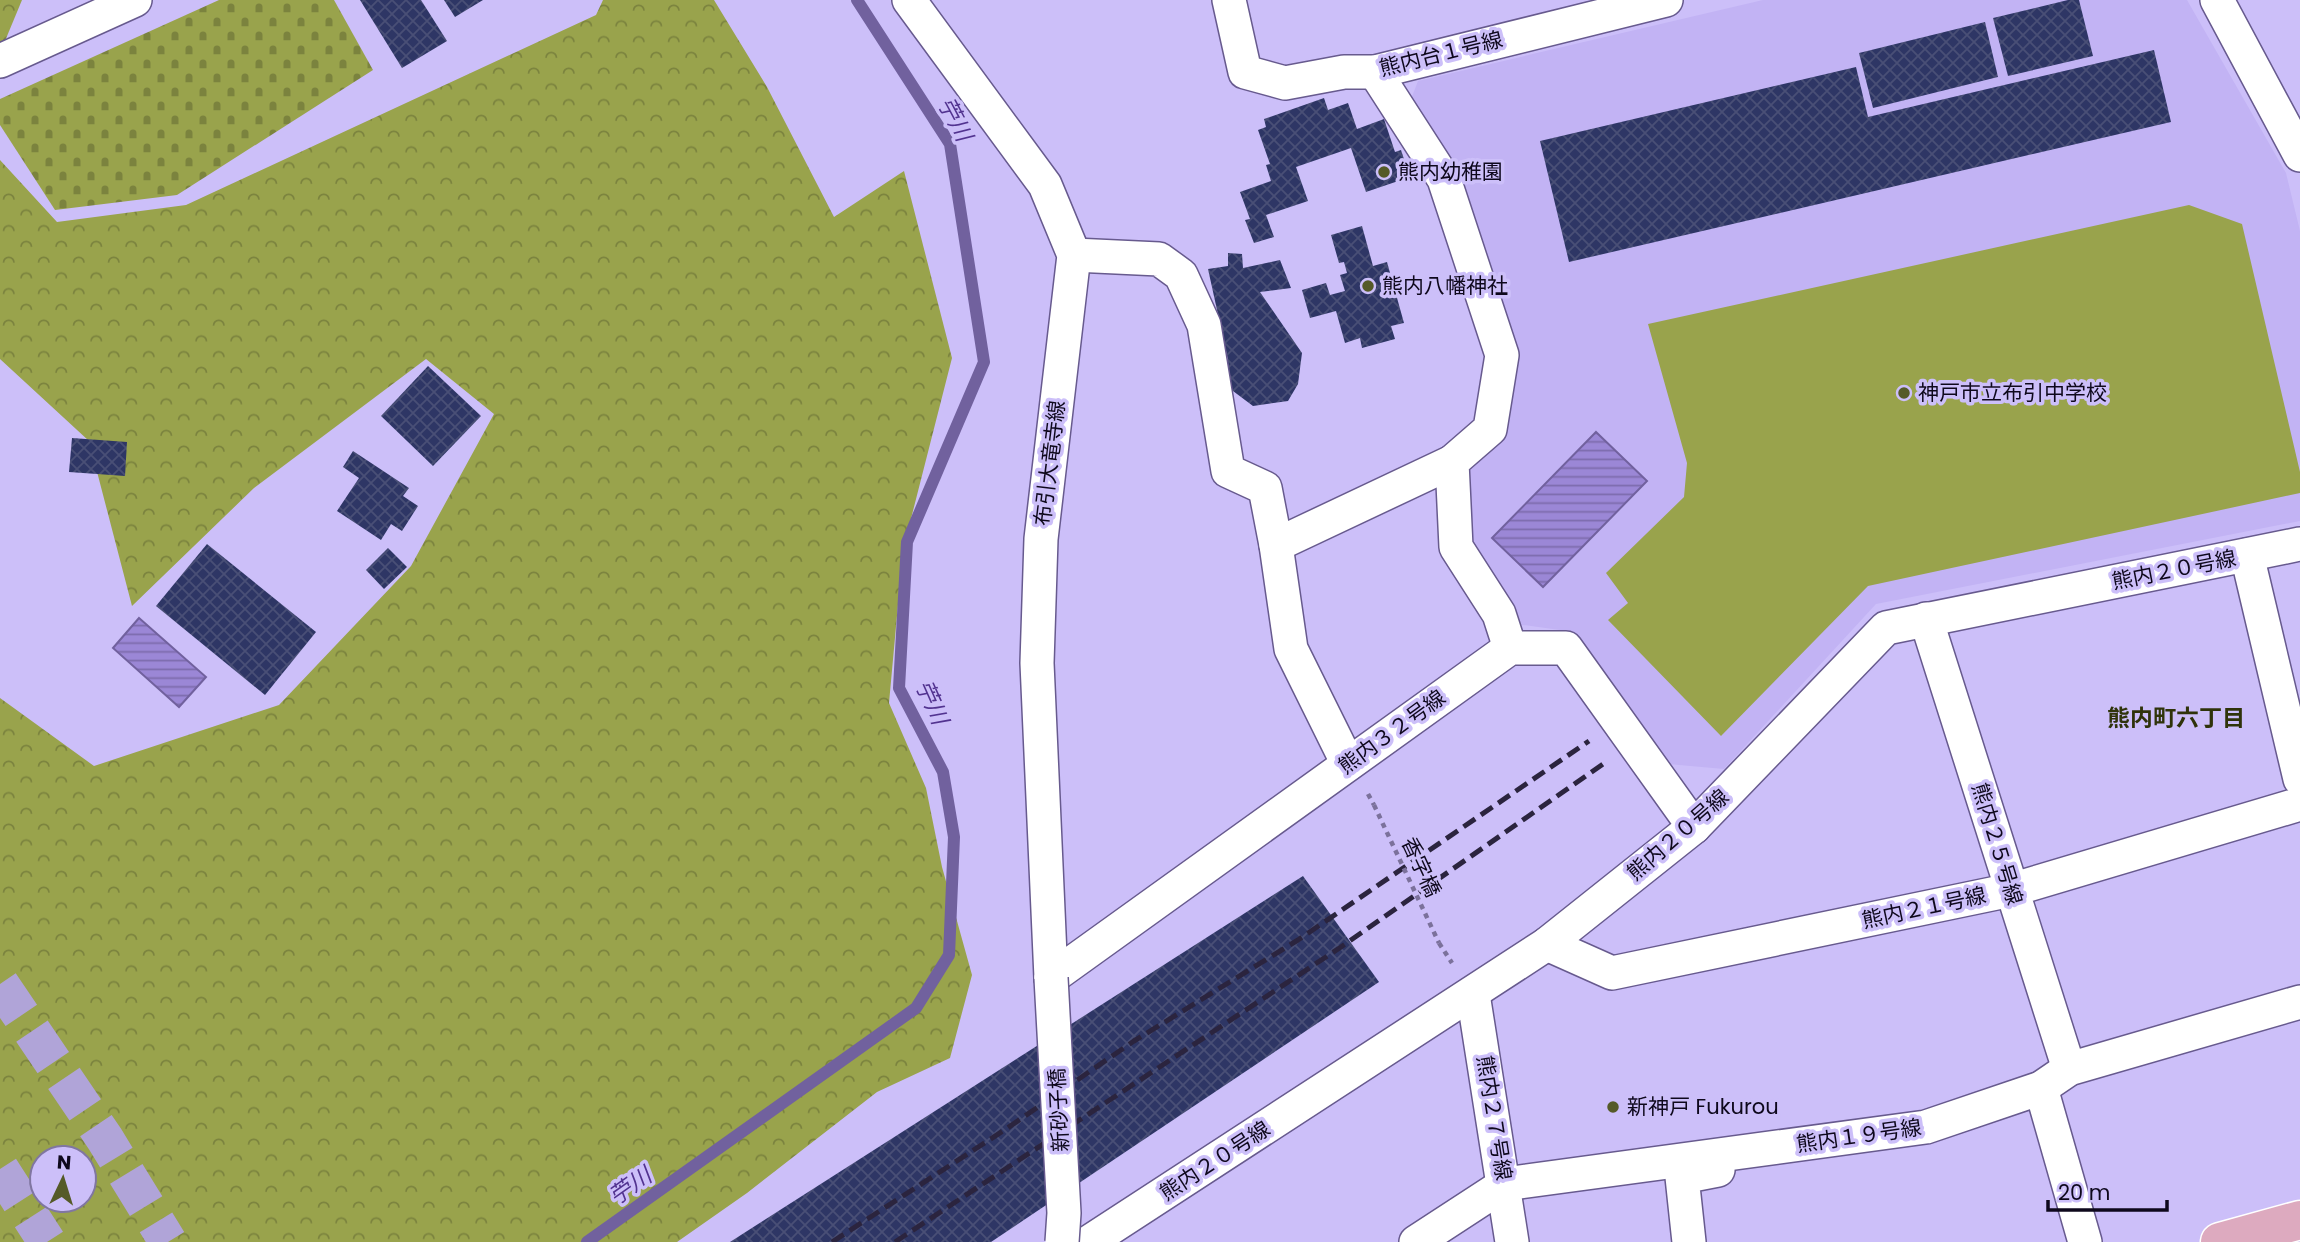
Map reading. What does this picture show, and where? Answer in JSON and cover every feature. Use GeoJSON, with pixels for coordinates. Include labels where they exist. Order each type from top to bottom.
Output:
{"type":"FeatureCollection","features":[{"type":"Feature","properties":{"kind":"main road"},"geometry":{"type":"LineString","coordinates":[[2220,1242],[2300,1220]]}},
{"type":"Feature","properties":{"kind":"street"},"geometry":{"type":"LineString","coordinates":[[0,61],[135,0]]}},
{"type":"Feature","properties":{"kind":"street","name":"布引大竜寺線"},"geometry":{"type":"LineString","coordinates":[[909,0],[1045,185],[1074,255],[1041,539],[1037,663],[1051,978]]}},
{"type":"Feature","properties":{"kind":"street","name":"熊内台１号線"},"geometry":{"type":"LineString","coordinates":[[1229,0],[1245,72],[1285,83],[1344,72],[1375,72],[1608,6],[1666,0]]}},
{"type":"Feature","properties":{"kind":"street"},"geometry":{"type":"LineString","coordinates":[[2217,0],[2300,152]]}},
{"type":"Feature","properties":{"kind":"street"},"geometry":{"type":"LineString","coordinates":[[1276,545],[1452,462],[1490,429],[1502,355],[1444,179],[1375,72]]}},
{"type":"Feature","properties":{"kind":"street"},"geometry":{"type":"LineString","coordinates":[[1074,255],[1158,258],[1181,275],[1204,325],[1228,471],[1265,488],[1291,649],[1348,764]]}},
{"type":"Feature","properties":{"kind":"street"},"geometry":{"type":"LineString","coordinates":[[1452,462],[1456,547],[1499,614],[1510,648],[1566,648],[1694,827]]}},
{"type":"Feature","properties":{"kind":"street","name":"熊内２０号線"},"geometry":{"type":"LineString","coordinates":[[1088,1242],[1547,944],[1694,827],[1886,628],[2300,544]]}},
{"type":"Feature","properties":{"kind":"street"},"geometry":{"type":"LineString","coordinates":[[2247,555],[2300,779]]}},
{"type":"Feature","properties":{"kind":"street","name":"熊内２５号線"},"geometry":{"type":"LineString","coordinates":[[1926,619],[2069,1069]]}},
{"type":"Feature","properties":{"kind":"street","name":"熊内３２号線"},"geometry":{"type":"LineString","coordinates":[[1051,978],[1510,648]]}},
{"type":"Feature","properties":{"kind":"street","name":"熊内２１号線"},"geometry":{"type":"LineString","coordinates":[[1547,944],[1612,973],[2011,890],[2300,804]]}},
{"type":"Feature","properties":{"kind":"street","name":"新砂子橋"},"geometry":{"type":"LineString","coordinates":[[1051,978],[1064,1213],[1062,1242]]}},
{"type":"Feature","properties":{"kind":"street","name":"熊内２７号線"},"geometry":{"type":"LineString","coordinates":[[1473,994],[1512,1242]]}},
{"type":"Feature","properties":{"kind":"street","name":"熊内１９号線"},"geometry":{"type":"LineString","coordinates":[[1416,1242],[1505,1184],[1926,1128],[2041,1088],[2069,1069],[2300,1002]]}},
{"type":"Feature","properties":{"kind":"street"},"geometry":{"type":"LineString","coordinates":[[2041,1088],[2085,1242]]}},
{"type":"Feature","properties":{"kind":"street"},"geometry":{"type":"LineString","coordinates":[[1689,1242],[1682,1177],[1723,1169],[1718,1155]]}},
{"type":"Feature","properties":{"kind":"path","name":"香字橋"},"geometry":{"type":"LineString","coordinates":[[1374,805],[1439,943]]}},
{"type":"Feature","properties":{"kind":"shaded area","name":"神戸市立布引中学校"},"geometry":{"type":"Polygon","coordinates":[[[1763,0],[2187,0],[2286,173],[2300,231],[2300,521],[1876,604],[1724,769],[1668,764],[1574,632],[1516,624],[1466,545],[1461,473],[1514,354],[1408,107],[1418,81],[1763,0]]]}},
{"type":"Feature","properties":{"kind":"shaded area"},"geometry":{"type":"Polygon","coordinates":[[[1596,432],[1647,481],[1543,587],[1492,538],[1596,432]]]}},
{"type":"Feature","properties":{"kind":"shaded area"},"geometry":{"type":"Polygon","coordinates":[[[139,618],[206,677],[179,707],[113,648],[139,618]]]}},
{"type":"Feature","properties":{"kind":"green space"},"geometry":{"type":"Polygon","coordinates":[[[0,0],[22,0],[0,53],[0,0]]]}},
{"type":"Feature","properties":{"kind":"green space"},"geometry":{"type":"Polygon","coordinates":[[[219,0],[334,0],[373,70],[177,195],[55,210],[0,125],[0,99],[219,0]]]}},
{"type":"Feature","properties":{"kind":"green space"},"geometry":{"type":"Polygon","coordinates":[[[603,0],[714,0],[767,87],[834,217],[904,171],[952,358],[903,550],[889,703],[926,788],[942,867],[972,975],[950,1058],[877,1092],[747,1193],[677,1242],[0,1242],[0,698],[94,766],[279,705],[411,566],[494,414],[426,359],[254,488],[132,606],[89,441],[0,359],[0,160],[57,222],[186,205],[596,15],[603,0]]]}},
{"type":"Feature","properties":{"kind":"green space"},"geometry":{"type":"Polygon","coordinates":[[[2189,205],[2242,224],[2300,472],[2300,493],[1868,586],[1721,736],[1608,620],[1628,603],[1606,573],[1684,497],[1687,463],[1648,324],[2189,205]]]}},
{"type":"Feature","properties":{"kind":"building"},"geometry":{"type":"Polygon","coordinates":[[[360,0],[421,0],[447,41],[402,68],[360,0]]]}},
{"type":"Feature","properties":{"kind":"building"},"geometry":{"type":"Polygon","coordinates":[[[444,0],[483,0],[455,17],[444,0]]]}},
{"type":"Feature","properties":{"kind":"building"},"geometry":{"type":"Polygon","coordinates":[[[2068,0],[2079,0],[2093,56],[2008,76],[1993,18],[2068,0]]]}},
{"type":"Feature","properties":{"kind":"building"},"geometry":{"type":"Polygon","coordinates":[[[1985,22],[1998,77],[1873,108],[1859,53],[1985,22]]]}},
{"type":"Feature","properties":{"kind":"building"},"geometry":{"type":"Polygon","coordinates":[[[2154,50],[2171,122],[1569,262],[1540,141],[1856,67],[1868,117],[2154,50]]]}},
{"type":"Feature","properties":{"kind":"building","name":"熊内幼稚園"},"geometry":{"type":"Polygon","coordinates":[[[1324,98],[1328,110],[1348,103],[1357,129],[1384,119],[1395,152],[1401,150],[1410,177],[1366,192],[1351,148],[1296,167],[1308,201],[1266,215],[1274,237],[1254,243],[1245,220],[1250,219],[1240,192],[1271,181],[1266,165],[1270,164],[1258,130],[1266,127],[1264,119],[1324,98]]]}},
{"type":"Feature","properties":{"kind":"building","name":"熊内八幡神社"},"geometry":{"type":"Polygon","coordinates":[[[1362,226],[1373,266],[1387,262],[1404,323],[1391,326],[1395,339],[1362,348],[1360,338],[1345,343],[1336,311],[1310,318],[1302,290],[1326,283],[1330,295],[1345,291],[1340,275],[1347,273],[1344,262],[1339,263],[1331,235],[1362,226]]]}},
{"type":"Feature","properties":{"kind":"building"},"geometry":{"type":"Polygon","coordinates":[[[1228,253],[1242,254],[1243,268],[1280,260],[1291,288],[1260,292],[1302,353],[1298,384],[1288,401],[1253,406],[1229,388],[1228,360],[1208,269],[1228,266],[1228,253]]]}},
{"type":"Feature","properties":{"kind":"building"},"geometry":{"type":"Polygon","coordinates":[[[428,366],[481,416],[433,466],[381,416],[428,366]]]}},
{"type":"Feature","properties":{"kind":"building"},"geometry":{"type":"Polygon","coordinates":[[[72,438],[127,442],[125,476],[69,472],[72,438]]]}},
{"type":"Feature","properties":{"kind":"building"},"geometry":{"type":"Polygon","coordinates":[[[353,451],[409,488],[403,496],[418,506],[402,531],[391,524],[381,540],[337,511],[359,478],[343,467],[353,451]]]}},
{"type":"Feature","properties":{"kind":"building"},"geometry":{"type":"Polygon","coordinates":[[[207,544],[316,632],[265,695],[156,606],[207,544]]]}},
{"type":"Feature","properties":{"kind":"building"},"geometry":{"type":"Polygon","coordinates":[[[388,548],[407,567],[384,589],[366,570],[388,548]]]}},
{"type":"Feature","properties":{"kind":"building"},"geometry":{"type":"Polygon","coordinates":[[[1303,876],[1379,982],[991,1242],[730,1242],[1303,876]]]}},
{"type":"Feature","properties":{"kind":"waterway","name":"苧川"},"geometry":{"type":"LineString","coordinates":[[587,1242],[916,1008],[949,955],[954,837],[943,772],[899,688],[907,542],[984,362],[950,144],[857,0]]}},
{"type":"Feature","properties":{"kind":"tunnel"},"geometry":{"type":"LineString","coordinates":[[0,984],[105,1139],[168,1242]]}},
{"type":"Feature","properties":{"kind":"tunnel"},"geometry":{"type":"LineString","coordinates":[[0,1169],[47,1242]]}},
{"type":"Feature","properties":{"kind":"railway"},"geometry":{"type":"LineString","coordinates":[[832,1242],[1006,1129],[1134,1041],[1298,940],[1589,741]]}},
{"type":"Feature","properties":{"kind":"railway"},"geometry":{"type":"LineString","coordinates":[[895,1242],[1341,947],[1603,764]]}},
{"type":"Feature","properties":{"kind":"place","name":"熊内幼稚園"},"geometry":{"type":"Point","coordinates":[1384,172]}},
{"type":"Feature","properties":{"kind":"place","name":"熊内八幡神社"},"geometry":{"type":"Point","coordinates":[1368,286]}},
{"type":"Feature","properties":{"kind":"place","name":"神戸市立布引中学校"},"geometry":{"type":"Point","coordinates":[1904,393]}},
{"type":"Feature","properties":{"kind":"place","name":"新神戸 Fukurou"},"geometry":{"type":"Point","coordinates":[1613,1107]}},
{"type":"Feature","properties":{"kind":"district","name":"熊内町六丁目"},"geometry":{"type":"Point","coordinates":[2176,718]}}]}
